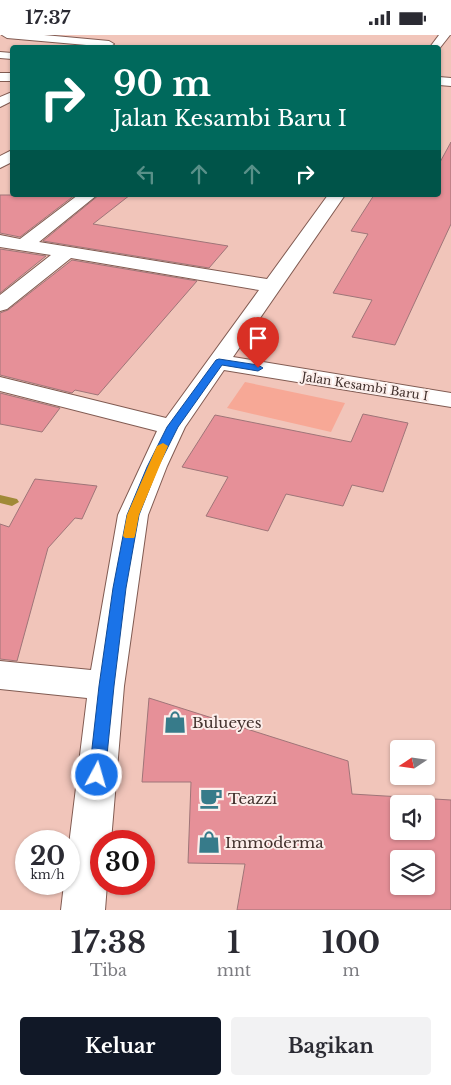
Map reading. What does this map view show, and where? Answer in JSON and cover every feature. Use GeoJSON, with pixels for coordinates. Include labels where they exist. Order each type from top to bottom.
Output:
{"type":"FeatureCollection","features":[{"type":"Feature","properties":{"kind":"street"},"geometry":{"type":"LineString","coordinates":[[7,35],[97,45]]}},
{"type":"Feature","properties":{"kind":"street"},"geometry":{"type":"LineString","coordinates":[[437,45],[445,35]]}},
{"type":"Feature","properties":{"kind":"street"},"geometry":{"type":"LineString","coordinates":[[108,45],[121,38]]}},
{"type":"Feature","properties":{"kind":"street"},"geometry":{"type":"LineString","coordinates":[[23,245],[86,197]]}},
{"type":"Feature","properties":{"kind":"street"},"geometry":{"type":"LineString","coordinates":[[83,910],[106,686],[133,515],[152,467],[172,427],[336,197]]}},
{"type":"Feature","properties":{"kind":"street"},"geometry":{"type":"LineString","coordinates":[[0,241],[274,286]]}},
{"type":"Feature","properties":{"kind":"street"},"geometry":{"type":"LineString","coordinates":[[0,305],[67,252]]}},
{"type":"Feature","properties":{"kind":"street","name":"Jalan Kesambi Baru I"},"geometry":{"type":"LineString","coordinates":[[219,362],[451,400]]}},
{"type":"Feature","properties":{"kind":"street"},"geometry":{"type":"LineString","coordinates":[[0,384],[172,427]]}},
{"type":"Feature","properties":{"kind":"street"},"geometry":{"type":"LineString","coordinates":[[0,675],[106,686]]}},
{"type":"Feature","properties":{"kind":"shaded area"},"geometry":{"type":"Polygon","coordinates":[[[245,382],[345,403],[331,432],[227,408],[245,382]]]}},
{"type":"Feature","properties":{"kind":"building"},"geometry":{"type":"Polygon","coordinates":[[[451,142],[451,224],[395,345],[352,337],[372,300],[333,293],[368,234],[351,231],[373,197],[441,197],[441,160],[451,142]]]}},
{"type":"Feature","properties":{"kind":"building"},"geometry":{"type":"Polygon","coordinates":[[[0,195],[10,195],[10,197],[72,197],[20,237],[0,233],[0,195]]]}},
{"type":"Feature","properties":{"kind":"building"},"geometry":{"type":"Polygon","coordinates":[[[97,197],[127,197],[93,224],[228,246],[209,268],[43,241],[97,197]]]}},
{"type":"Feature","properties":{"kind":"building"},"geometry":{"type":"Polygon","coordinates":[[[0,249],[46,256],[0,293],[0,249]]]}},
{"type":"Feature","properties":{"kind":"building"},"geometry":{"type":"Polygon","coordinates":[[[72,260],[197,281],[98,395],[75,390],[72,393],[0,375],[0,313],[8,310],[72,260]]]}},
{"type":"Feature","properties":{"kind":"building"},"geometry":{"type":"Polygon","coordinates":[[[0,393],[60,408],[42,432],[0,424],[0,393]]]}},
{"type":"Feature","properties":{"kind":"building"},"geometry":{"type":"Polygon","coordinates":[[[363,414],[408,423],[383,492],[352,485],[343,506],[286,494],[268,531],[206,516],[228,477],[182,467],[215,415],[351,442],[363,414]]]}},
{"type":"Feature","properties":{"kind":"building"},"geometry":{"type":"Polygon","coordinates":[[[35,479],[97,486],[82,519],[75,518],[48,548],[17,661],[0,659],[0,524],[9,527],[35,479]]]}},
{"type":"Feature","properties":{"kind":"building"},"geometry":{"type":"Polygon","coordinates":[[[149,698],[348,761],[352,794],[390,796],[390,840],[435,840],[435,799],[451,800],[451,910],[237,910],[245,864],[188,863],[191,782],[142,782],[149,698]]]}},
{"type":"Feature","properties":{"kind":"waterway"},"geometry":{"type":"LineString","coordinates":[[0,499],[12,502]]}},
{"type":"Feature","properties":{"kind":"slow traffic"},"geometry":{"type":"LineString","coordinates":[[129,536],[133,515],[152,467],[163,446]]}},
{"type":"Feature","properties":{"kind":"place","name":"Bulueyes"},"geometry":{"type":"Point","coordinates":[175,722]}},
{"type":"Feature","properties":{"kind":"place","name":"Teazzi"},"geometry":{"type":"Point","coordinates":[211,798]}},
{"type":"Feature","properties":{"kind":"place","name":"Immoderma"},"geometry":{"type":"Point","coordinates":[209,842]}},
{"type":"Feature","properties":{"kind":"route"},"geometry":{"type":"LineString","coordinates":[[97,775],[106,686],[133,515],[152,467],[172,427],[219,362],[258,368]]}}]}
